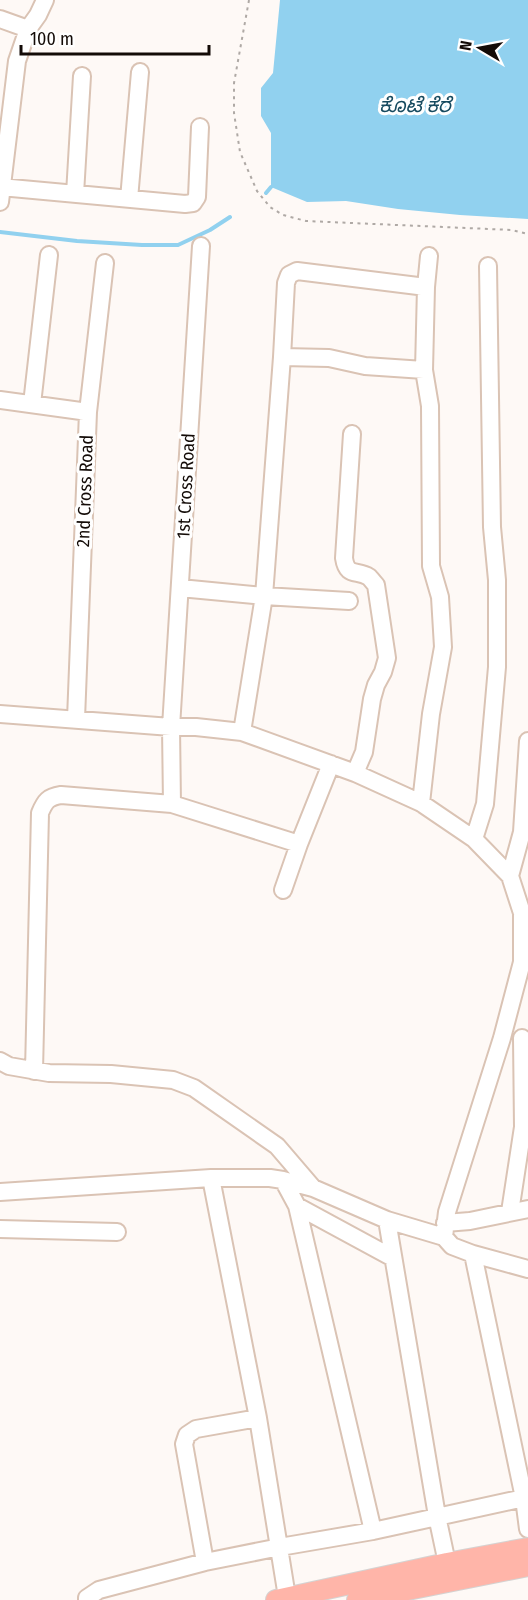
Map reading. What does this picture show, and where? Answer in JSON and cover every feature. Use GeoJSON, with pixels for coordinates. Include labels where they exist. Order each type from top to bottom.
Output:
{"type":"FeatureCollection","features":[{"type":"Feature","properties":{"kind":"main road"},"geometry":{"type":"LineString","coordinates":[[282,1599],[528,1548]]}},
{"type":"Feature","properties":{"kind":"main road"},"geometry":{"type":"LineString","coordinates":[[357,1600],[528,1566]]}},
{"type":"Feature","properties":{"kind":"street"},"geometry":{"type":"LineString","coordinates":[[45,0],[28,29],[17,62],[1,192],[75,194],[193,203],[197,197],[200,127]]}},
{"type":"Feature","properties":{"kind":"street"},"geometry":{"type":"LineString","coordinates":[[0,20],[28,29]]}},
{"type":"Feature","properties":{"kind":"street"},"geometry":{"type":"LineString","coordinates":[[129,199],[140,72]]}},
{"type":"Feature","properties":{"kind":"street"},"geometry":{"type":"LineString","coordinates":[[75,194],[82,76]]}},
{"type":"Feature","properties":{"kind":"street","name":"1st Cross Road"},"geometry":{"type":"LineString","coordinates":[[172,804],[171,727],[201,246]]}},
{"type":"Feature","properties":{"kind":"street"},"geometry":{"type":"LineString","coordinates":[[32,404],[49,255]]}},
{"type":"Feature","properties":{"kind":"street"},"geometry":{"type":"LineString","coordinates":[[421,803],[431,714],[443,647],[440,597],[431,566],[430,406],[424,370],[429,256]]}},
{"type":"Feature","properties":{"kind":"street","name":"2nd Cross Road"},"geometry":{"type":"LineString","coordinates":[[75,720],[88,412],[105,263]]}},
{"type":"Feature","properties":{"kind":"street"},"geometry":{"type":"LineString","coordinates":[[474,839],[485,804],[497,667],[497,580],[492,527],[488,267]]}},
{"type":"Feature","properties":{"kind":"street"},"geometry":{"type":"LineString","coordinates":[[242,732],[264,596],[286,283],[289,275],[297,271],[426,287]]}},
{"type":"Feature","properties":{"kind":"street"},"geometry":{"type":"LineString","coordinates":[[282,357],[329,358],[365,366],[424,370]]}},
{"type":"Feature","properties":{"kind":"street"},"geometry":{"type":"LineString","coordinates":[[0,400],[88,412]]}},
{"type":"Feature","properties":{"kind":"street"},"geometry":{"type":"LineString","coordinates":[[352,434],[345,565],[350,572],[370,577],[376,585],[387,658],[376,685],[363,752],[355,773]]}},
{"type":"Feature","properties":{"kind":"street"},"geometry":{"type":"LineString","coordinates":[[180,588],[349,601]]}},
{"type":"Feature","properties":{"kind":"street"},"geometry":{"type":"LineString","coordinates":[[0,714],[242,732],[355,773],[421,803],[474,839],[510,876],[525,909],[522,962],[502,1038],[444,1230],[452,1246],[528,1269]]}},
{"type":"Feature","properties":{"kind":"street"},"geometry":{"type":"LineString","coordinates":[[510,876],[522,831],[528,741]]}},
{"type":"Feature","properties":{"kind":"street"},"geometry":{"type":"LineString","coordinates":[[283,890],[298,844],[331,764]]}},
{"type":"Feature","properties":{"kind":"street"},"geometry":{"type":"LineString","coordinates":[[34,1071],[40,813],[44,802],[51,797],[61,795],[172,804],[298,844]]}},
{"type":"Feature","properties":{"kind":"street"},"geometry":{"type":"LineString","coordinates":[[502,1038],[525,1038],[523,1127],[510,1212]]}},
{"type":"Feature","properties":{"kind":"street"},"geometry":{"type":"LineString","coordinates":[[0,1061],[9,1066],[49,1073],[111,1074],[173,1080],[185,1084],[277,1146],[313,1188]]}},
{"type":"Feature","properties":{"kind":"street"},"geometry":{"type":"LineString","coordinates":[[0,1192],[211,1178],[283,1180],[313,1188],[387,1220],[444,1230],[470,1221],[528,1209]]}},
{"type":"Feature","properties":{"kind":"street"},"geometry":{"type":"LineString","coordinates":[[211,1178],[258,1418],[280,1547],[282,1599]]}},
{"type":"Feature","properties":{"kind":"street"},"geometry":{"type":"LineString","coordinates":[[283,1180],[297,1206],[373,1531]]}},
{"type":"Feature","properties":{"kind":"street"},"geometry":{"type":"LineString","coordinates":[[297,1206],[393,1258]]}},
{"type":"Feature","properties":{"kind":"street"},"geometry":{"type":"LineString","coordinates":[[387,1220],[447,1563]]}},
{"type":"Feature","properties":{"kind":"street"},"geometry":{"type":"LineString","coordinates":[[0,1229],[117,1232]]}},
{"type":"Feature","properties":{"kind":"street"},"geometry":{"type":"LineString","coordinates":[[473,1254],[524,1498],[528,1529]]}},
{"type":"Feature","properties":{"kind":"street"},"geometry":{"type":"LineString","coordinates":[[205,1563],[184,1444],[187,1435],[196,1429],[258,1418]]}},
{"type":"Feature","properties":{"kind":"street"},"geometry":{"type":"LineString","coordinates":[[87,1600],[99,1590],[205,1563],[373,1531],[524,1498]]}},
{"type":"Feature","properties":{"kind":"path"},"geometry":{"type":"LineString","coordinates":[[249,0],[234,83],[234,113],[240,152],[257,191],[270,207],[283,215],[306,221],[512,230],[528,234]]}},
{"type":"Feature","properties":{"kind":"water","name":"ಕೊಟೆ ಕೆರೆ"},"geometry":{"type":"Polygon","coordinates":[[[280,0],[528,0],[528,219],[398,209],[346,201],[307,202],[271,187],[271,133],[261,116],[261,88],[273,73],[280,0]]]}},
{"type":"Feature","properties":{"kind":"waterway"},"geometry":{"type":"LineString","coordinates":[[266,193],[271,187]]}},
{"type":"Feature","properties":{"kind":"waterway"},"geometry":{"type":"LineString","coordinates":[[0,232],[77,241],[178,245],[210,230],[230,217]]}}]}
